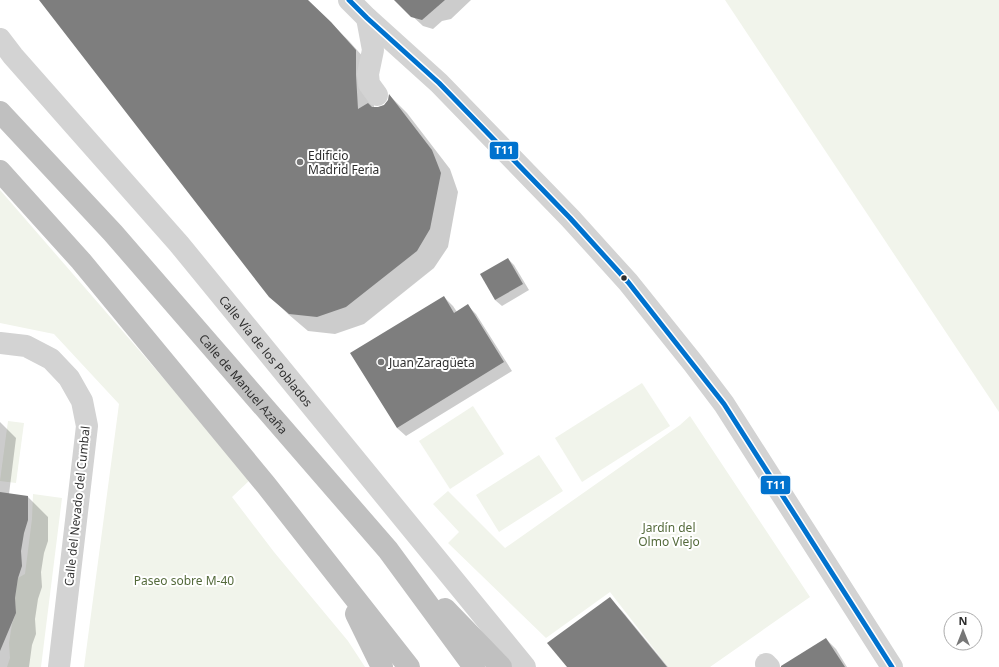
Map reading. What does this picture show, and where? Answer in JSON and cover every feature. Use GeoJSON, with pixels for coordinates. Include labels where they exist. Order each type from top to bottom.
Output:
{"type":"FeatureCollection","features":[{"type":"Feature","properties":{"kind":"highway","name":"Calle de Manuel Azaña"},"geometry":{"type":"LineString","coordinates":[[0,112],[113,233],[388,550],[474,667]]}},
{"type":"Feature","properties":{"kind":"highway"},"geometry":{"type":"LineString","coordinates":[[0,171],[81,261],[266,485],[409,667]]}},
{"type":"Feature","properties":{"kind":"highway"},"geometry":{"type":"LineString","coordinates":[[388,550],[501,667]]}},
{"type":"Feature","properties":{"kind":"highway"},"geometry":{"type":"LineString","coordinates":[[337,575],[382,667]]}},
{"type":"Feature","properties":{"kind":"street"},"geometry":{"type":"LineString","coordinates":[[349,0],[439,83],[570,218],[628,282],[724,404],[892,667]]}},
{"type":"Feature","properties":{"kind":"street"},"geometry":{"type":"LineString","coordinates":[[367,18],[373,50],[368,74],[369,84],[377,95]]}},
{"type":"Feature","properties":{"kind":"street","name":"Calle Vía de los Poblados"},"geometry":{"type":"LineString","coordinates":[[0,39],[18,62],[178,244],[526,667]]}},
{"type":"Feature","properties":{"kind":"street","name":"Calle del Nevado del Cumbal"},"geometry":{"type":"LineString","coordinates":[[0,343],[26,346],[51,359],[69,378],[82,401],[87,426],[59,667]]}},
{"type":"Feature","properties":{"kind":"green space"},"geometry":{"type":"Polygon","coordinates":[[[725,0],[999,0],[999,412],[725,0]]]}},
{"type":"Feature","properties":{"kind":"green space","name":"Paseo sobre M-40"},"geometry":{"type":"Polygon","coordinates":[[[0,190],[251,479],[232,497],[274,552],[348,641],[365,667],[84,667],[119,404],[54,334],[0,323],[0,190]]]}},
{"type":"Feature","properties":{"kind":"green space"},"geometry":{"type":"Polygon","coordinates":[[[642,383],[670,426],[582,482],[555,438],[642,383]]]}},
{"type":"Feature","properties":{"kind":"green space"},"geometry":{"type":"Polygon","coordinates":[[[473,406],[504,454],[450,489],[419,441],[473,406]]]}},
{"type":"Feature","properties":{"kind":"green space","name":"Jardín del Olmo Viejo"},"geometry":{"type":"Polygon","coordinates":[[[690,416],[810,597],[710,667],[668,667],[610,592],[546,638],[448,543],[459,532],[433,504],[448,491],[505,548],[680,425],[690,416]]]}},
{"type":"Feature","properties":{"kind":"green space"},"geometry":{"type":"Polygon","coordinates":[[[8,421],[24,423],[16,483],[0,481],[8,421]]]}},
{"type":"Feature","properties":{"kind":"green space"},"geometry":{"type":"Polygon","coordinates":[[[539,455],[563,491],[499,532],[476,495],[539,455]]]}},
{"type":"Feature","properties":{"kind":"green space"},"geometry":{"type":"Polygon","coordinates":[[[33,494],[62,498],[41,667],[7,667],[10,658],[9,643],[12,624],[16,613],[15,598],[18,578],[25,574],[32,519],[33,494]]]}},
{"type":"Feature","properties":{"kind":"building","name":"Edificio Madrid Feria"},"geometry":{"type":"Polygon","coordinates":[[[39,0],[308,0],[331,22],[356,50],[358,109],[368,103],[372,107],[384,105],[388,100],[389,94],[432,150],[441,173],[430,229],[417,251],[346,307],[317,317],[289,314],[269,297],[39,0]]]}},
{"type":"Feature","properties":{"kind":"building"},"geometry":{"type":"Polygon","coordinates":[[[394,0],[445,0],[422,20],[411,17],[394,0]]]}},
{"type":"Feature","properties":{"kind":"building"},"geometry":{"type":"Polygon","coordinates":[[[508,258],[523,284],[495,300],[480,274],[508,258]]]}},
{"type":"Feature","properties":{"kind":"building","name":"Juan Zaragüeta"},"geometry":{"type":"Polygon","coordinates":[[[444,296],[454,313],[468,304],[504,362],[397,428],[350,353],[444,296]]]}},
{"type":"Feature","properties":{"kind":"building"},"geometry":{"type":"Polygon","coordinates":[[[0,492],[28,496],[28,520],[21,551],[22,566],[18,578],[15,598],[16,613],[0,651],[0,492]]]}},
{"type":"Feature","properties":{"kind":"building"},"geometry":{"type":"Polygon","coordinates":[[[610,597],[667,667],[567,667],[547,643],[610,597]]]}},
{"type":"Feature","properties":{"kind":"building"},"geometry":{"type":"Polygon","coordinates":[[[826,638],[845,667],[781,667],[781,666],[826,638]]]}},
{"type":"Feature","properties":{"kind":"transit line","name":"T11"},"geometry":{"type":"LineString","coordinates":[[349,0],[439,83],[570,218],[628,282],[724,404],[892,667]]}},
{"type":"Feature","properties":{"kind":"place","name":"Edificio Madrid Feria"},"geometry":{"type":"Point","coordinates":[300,162]}},
{"type":"Feature","properties":{"kind":"place","name":"Juan Zaragüeta"},"geometry":{"type":"Point","coordinates":[381,362]}}]}
